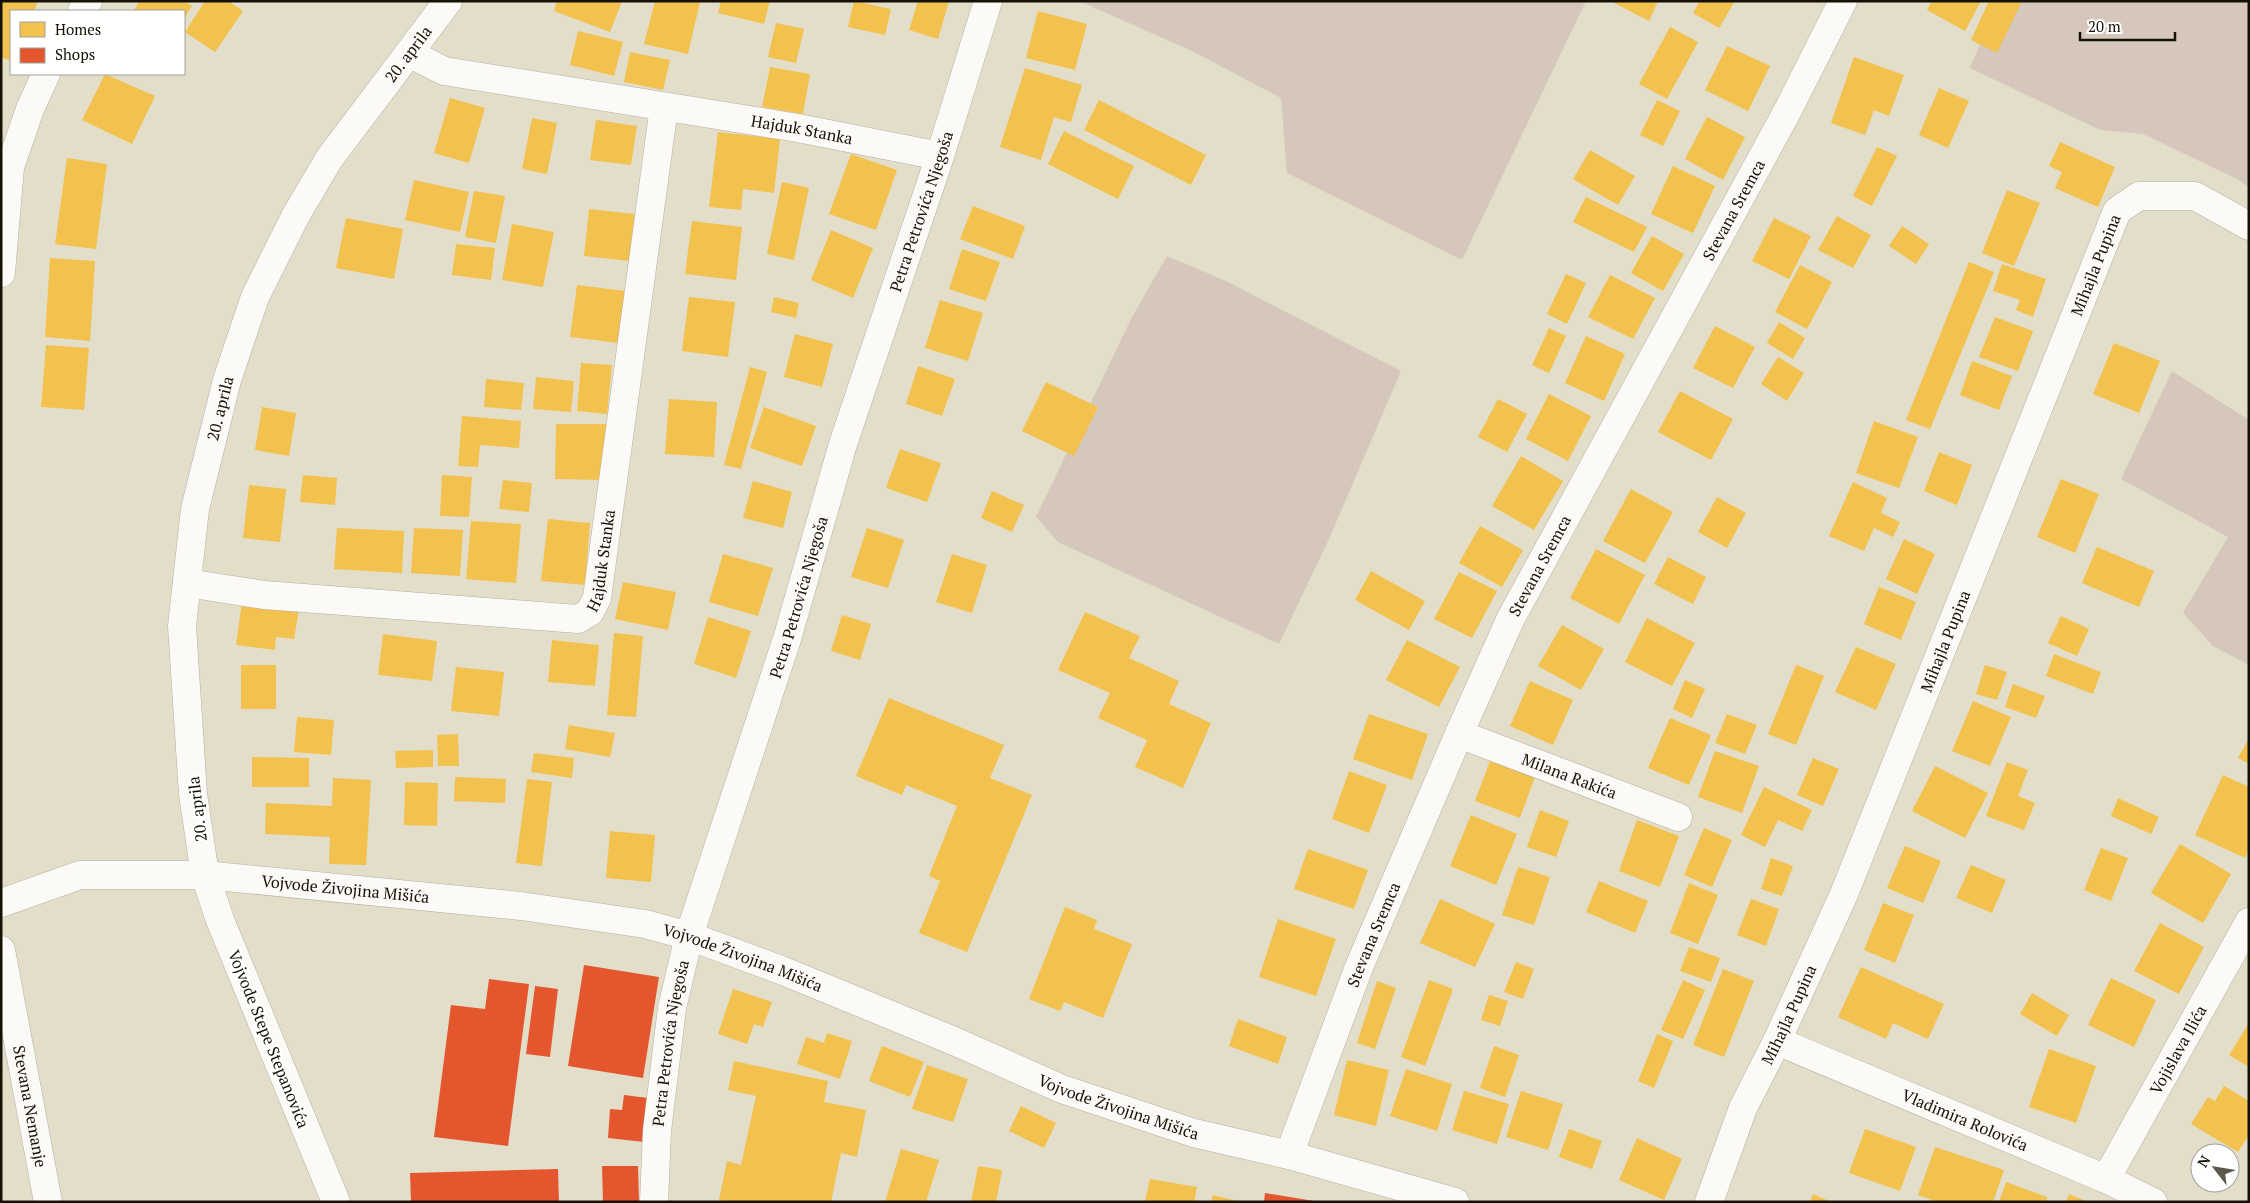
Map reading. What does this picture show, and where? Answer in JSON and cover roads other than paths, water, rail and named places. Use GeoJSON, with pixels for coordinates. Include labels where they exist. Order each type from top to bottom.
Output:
{"type":"FeatureCollection","features":[{"type":"Feature","properties":{"kind":"street","name":"20. aprila"},"geometry":{"type":"LineString","coordinates":[[205,875],[193,794],[182,626],[195,509],[227,380],[255,297],[296,215],[329,159],[448,1]]}},
{"type":"Feature","properties":{"kind":"street","name":"Petra Petrovića Njegoša"},"geometry":{"type":"LineString","coordinates":[[654,1202],[657,1130],[672,1008],[689,936],[788,639],[843,444],[940,156],[988,1]]}},
{"type":"Feature","properties":{"kind":"street","name":"Stevana Sremca"},"geometry":{"type":"LineString","coordinates":[[1289,1155],[1360,967],[1459,734],[1511,618],[1788,110],[1843,1]]}},
{"type":"Feature","properties":{"kind":"street","name":"Hajduk Stanka"},"geometry":{"type":"LineString","coordinates":[[409,53],[444,71],[798,128],[940,156]]}},
{"type":"Feature","properties":{"kind":"street"},"geometry":{"type":"LineString","coordinates":[[1,273],[10,167],[30,109],[46,75]]}},
{"type":"Feature","properties":{"kind":"street","name":"Hajduk Stanka"},"geometry":{"type":"LineString","coordinates":[[187,583],[264,595],[578,619],[590,612],[597,598],[664,106]]}},
{"type":"Feature","properties":{"kind":"street","name":"Mihajla Pupina"},"geometry":{"type":"LineString","coordinates":[[1709,1202],[1743,1108],[1777,1041],[1844,894],[2117,212],[2139,196],[2194,196],[2249,226]]}},
{"type":"Feature","properties":{"kind":"street","name":"Milana Rakića"},"geometry":{"type":"LineString","coordinates":[[1459,734],[1678,817]]}},
{"type":"Feature","properties":{"kind":"street","name":"Vojvode Živojina Mišića"},"geometry":{"type":"LineString","coordinates":[[1,903],[80,875],[205,875],[521,906],[644,924],[689,936],[781,970],[954,1041],[1062,1088],[1194,1132],[1289,1155],[1455,1202]]}},
{"type":"Feature","properties":{"kind":"street","name":"Vojvode Stepe Stepanovića"},"geometry":{"type":"LineString","coordinates":[[205,875],[220,920],[336,1202]]}},
{"type":"Feature","properties":{"kind":"street","name":"Vojislava Ilića"},"geometry":{"type":"LineString","coordinates":[[2106,1179],[2249,922]]}},
{"type":"Feature","properties":{"kind":"street","name":"Stevana Nemanje"},"geometry":{"type":"LineString","coordinates":[[1,950],[48,1202]]}},
{"type":"Feature","properties":{"kind":"street","name":"Vladimira Rolovića"},"geometry":{"type":"LineString","coordinates":[[1777,1041],[2106,1179],[2152,1202]]}}]}
